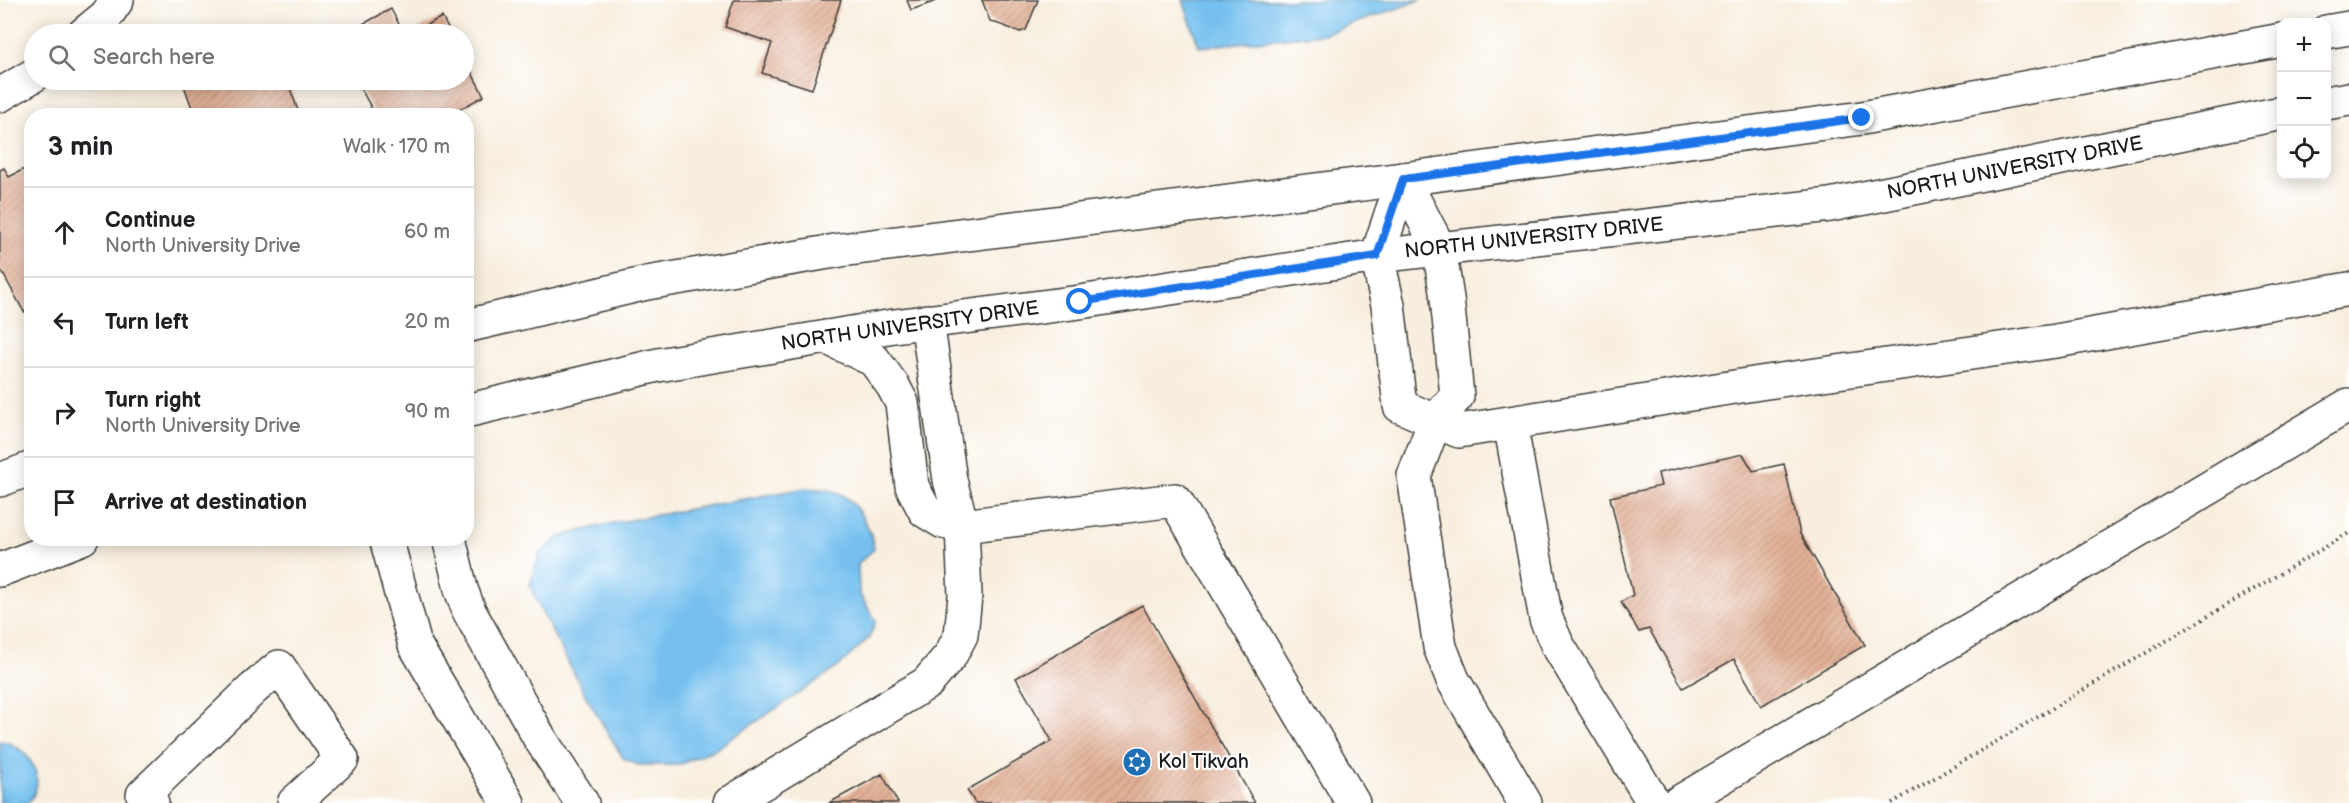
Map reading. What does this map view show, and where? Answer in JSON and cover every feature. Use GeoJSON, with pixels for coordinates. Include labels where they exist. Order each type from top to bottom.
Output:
{"type":"FeatureCollection","features":[{"type":"Feature","properties":{"kind":"main road"},"geometry":{"type":"LineString","coordinates":[[96,24],[117,0]]}},
{"type":"Feature","properties":{"kind":"main road"},"geometry":{"type":"LineString","coordinates":[[2331,31],[2349,28]]}},
{"type":"Feature","properties":{"kind":"main road"},"geometry":{"type":"LineString","coordinates":[[474,324],[647,283],[841,250],[1862,118],[2277,41]]}},
{"type":"Feature","properties":{"kind":"main road"},"geometry":{"type":"LineString","coordinates":[[0,95],[24,81]]}},
{"type":"Feature","properties":{"kind":"main road"},"geometry":{"type":"LineString","coordinates":[[2331,103],[2349,99]]}},
{"type":"Feature","properties":{"kind":"main road","name":"NORTH UNIVERSITY DRIVE"},"geometry":{"type":"LineString","coordinates":[[474,409],[658,365],[927,321],[1080,302],[1439,248],[1830,205],[2277,114]]}},
{"type":"Feature","properties":{"kind":"main road"},"geometry":{"type":"LineString","coordinates":[[1403,179],[1439,248],[1447,298],[1457,396],[1435,421],[1414,476],[1440,647],[1453,680],[1525,803]]}},
{"type":"Feature","properties":{"kind":"main road"},"geometry":{"type":"LineString","coordinates":[[1403,179],[1377,256],[1388,305],[1400,406],[1459,431],[1772,381],[2056,341],[2349,289]]}},
{"type":"Feature","properties":{"kind":"main road"},"geometry":{"type":"LineString","coordinates":[[730,803],[927,683],[950,656],[961,635],[965,596],[962,526],[950,480],[927,321]]}},
{"type":"Feature","properties":{"kind":"main road"},"geometry":{"type":"LineString","coordinates":[[826,337],[874,360],[893,386],[902,403],[912,486],[925,511],[943,522],[962,526],[1175,500],[1353,803]]}},
{"type":"Feature","properties":{"kind":"main road"},"geometry":{"type":"LineString","coordinates":[[1678,803],[2349,405]]}},
{"type":"Feature","properties":{"kind":"main road"},"geometry":{"type":"LineString","coordinates":[[1510,423],[1546,619],[1557,644],[1653,803]]}},
{"type":"Feature","properties":{"kind":"main road"},"geometry":{"type":"LineString","coordinates":[[0,480],[24,471]]}},
{"type":"Feature","properties":{"kind":"main road"},"geometry":{"type":"LineString","coordinates":[[0,570],[62,546]]}},
{"type":"Feature","properties":{"kind":"main road"},"geometry":{"type":"LineString","coordinates":[[388,546],[415,645],[508,803]]}},
{"type":"Feature","properties":{"kind":"main road"},"geometry":{"type":"LineString","coordinates":[[451,546],[461,589],[469,610],[539,737],[582,803]]}},
{"type":"Feature","properties":{"kind":"main road"},"geometry":{"type":"LineString","coordinates":[[152,803],[143,795],[253,688],[279,667],[342,759],[294,803]]}},
{"type":"Feature","properties":{"kind":"path"},"geometry":{"type":"LineString","coordinates":[[1892,803],[2349,532]]}},
{"type":"Feature","properties":{"kind":"water"},"geometry":{"type":"Polygon","coordinates":[[[1183,0],[1421,0],[1324,34],[1199,47],[1183,0]]]}},
{"type":"Feature","properties":{"kind":"water"},"geometry":{"type":"Polygon","coordinates":[[[805,488],[839,493],[852,503],[867,525],[874,549],[858,564],[859,593],[876,621],[869,638],[838,667],[717,748],[679,765],[638,765],[623,758],[587,698],[540,609],[530,585],[539,554],[559,537],[608,524],[805,488]]]}},
{"type":"Feature","properties":{"kind":"water"},"geometry":{"type":"Polygon","coordinates":[[[0,741],[10,743],[19,749],[33,765],[37,785],[27,803],[0,803],[0,741]]]}},
{"type":"Feature","properties":{"kind":"building"},"geometry":{"type":"Polygon","coordinates":[[[734,0],[841,0],[812,89],[762,73],[772,43],[725,27],[734,0]]]}},
{"type":"Feature","properties":{"kind":"building"},"geometry":{"type":"Polygon","coordinates":[[[907,0],[939,0],[911,10],[907,0]]]}},
{"type":"Feature","properties":{"kind":"building"},"geometry":{"type":"Polygon","coordinates":[[[982,0],[1038,0],[1026,30],[1020,32],[990,21],[982,0]]]}},
{"type":"Feature","properties":{"kind":"building"},"geometry":{"type":"Polygon","coordinates":[[[391,9],[399,24],[363,24],[391,9]]]}},
{"type":"Feature","properties":{"kind":"building"},"geometry":{"type":"Polygon","coordinates":[[[442,17],[446,24],[428,24],[442,17]]]}},
{"type":"Feature","properties":{"kind":"building"},"geometry":{"type":"Polygon","coordinates":[[[474,77],[484,96],[462,108],[372,108],[362,90],[474,90],[474,77]]]}},
{"type":"Feature","properties":{"kind":"building"},"geometry":{"type":"Polygon","coordinates":[[[186,90],[291,90],[297,108],[192,108],[186,90]]]}},
{"type":"Feature","properties":{"kind":"building"},"geometry":{"type":"Polygon","coordinates":[[[4,168],[9,177],[24,169],[24,312],[0,268],[0,170],[4,168]]]}},
{"type":"Feature","properties":{"kind":"building"},"geometry":{"type":"Polygon","coordinates":[[[1743,454],[1753,471],[1784,464],[1800,534],[1865,645],[1761,706],[1734,659],[1683,688],[1649,629],[1639,632],[1621,602],[1633,595],[1610,497],[1661,486],[1658,473],[1743,454]]]}},
{"type":"Feature","properties":{"kind":"building"},"geometry":{"type":"Polygon","coordinates":[[[1142,605],[1255,803],[975,803],[967,790],[1052,741],[1016,678],[1142,605]]]}},
{"type":"Feature","properties":{"kind":"building"},"geometry":{"type":"Polygon","coordinates":[[[882,774],[898,803],[829,803],[882,774]]]}},
{"type":"Feature","properties":{"kind":"place","name":"Kol Tikvah"},"geometry":{"type":"Point","coordinates":[1137,762]}},
{"type":"Feature","properties":{"kind":"route"},"geometry":{"type":"LineString","coordinates":[[1080,302],[1377,256],[1403,179],[1862,118]]}}]}
